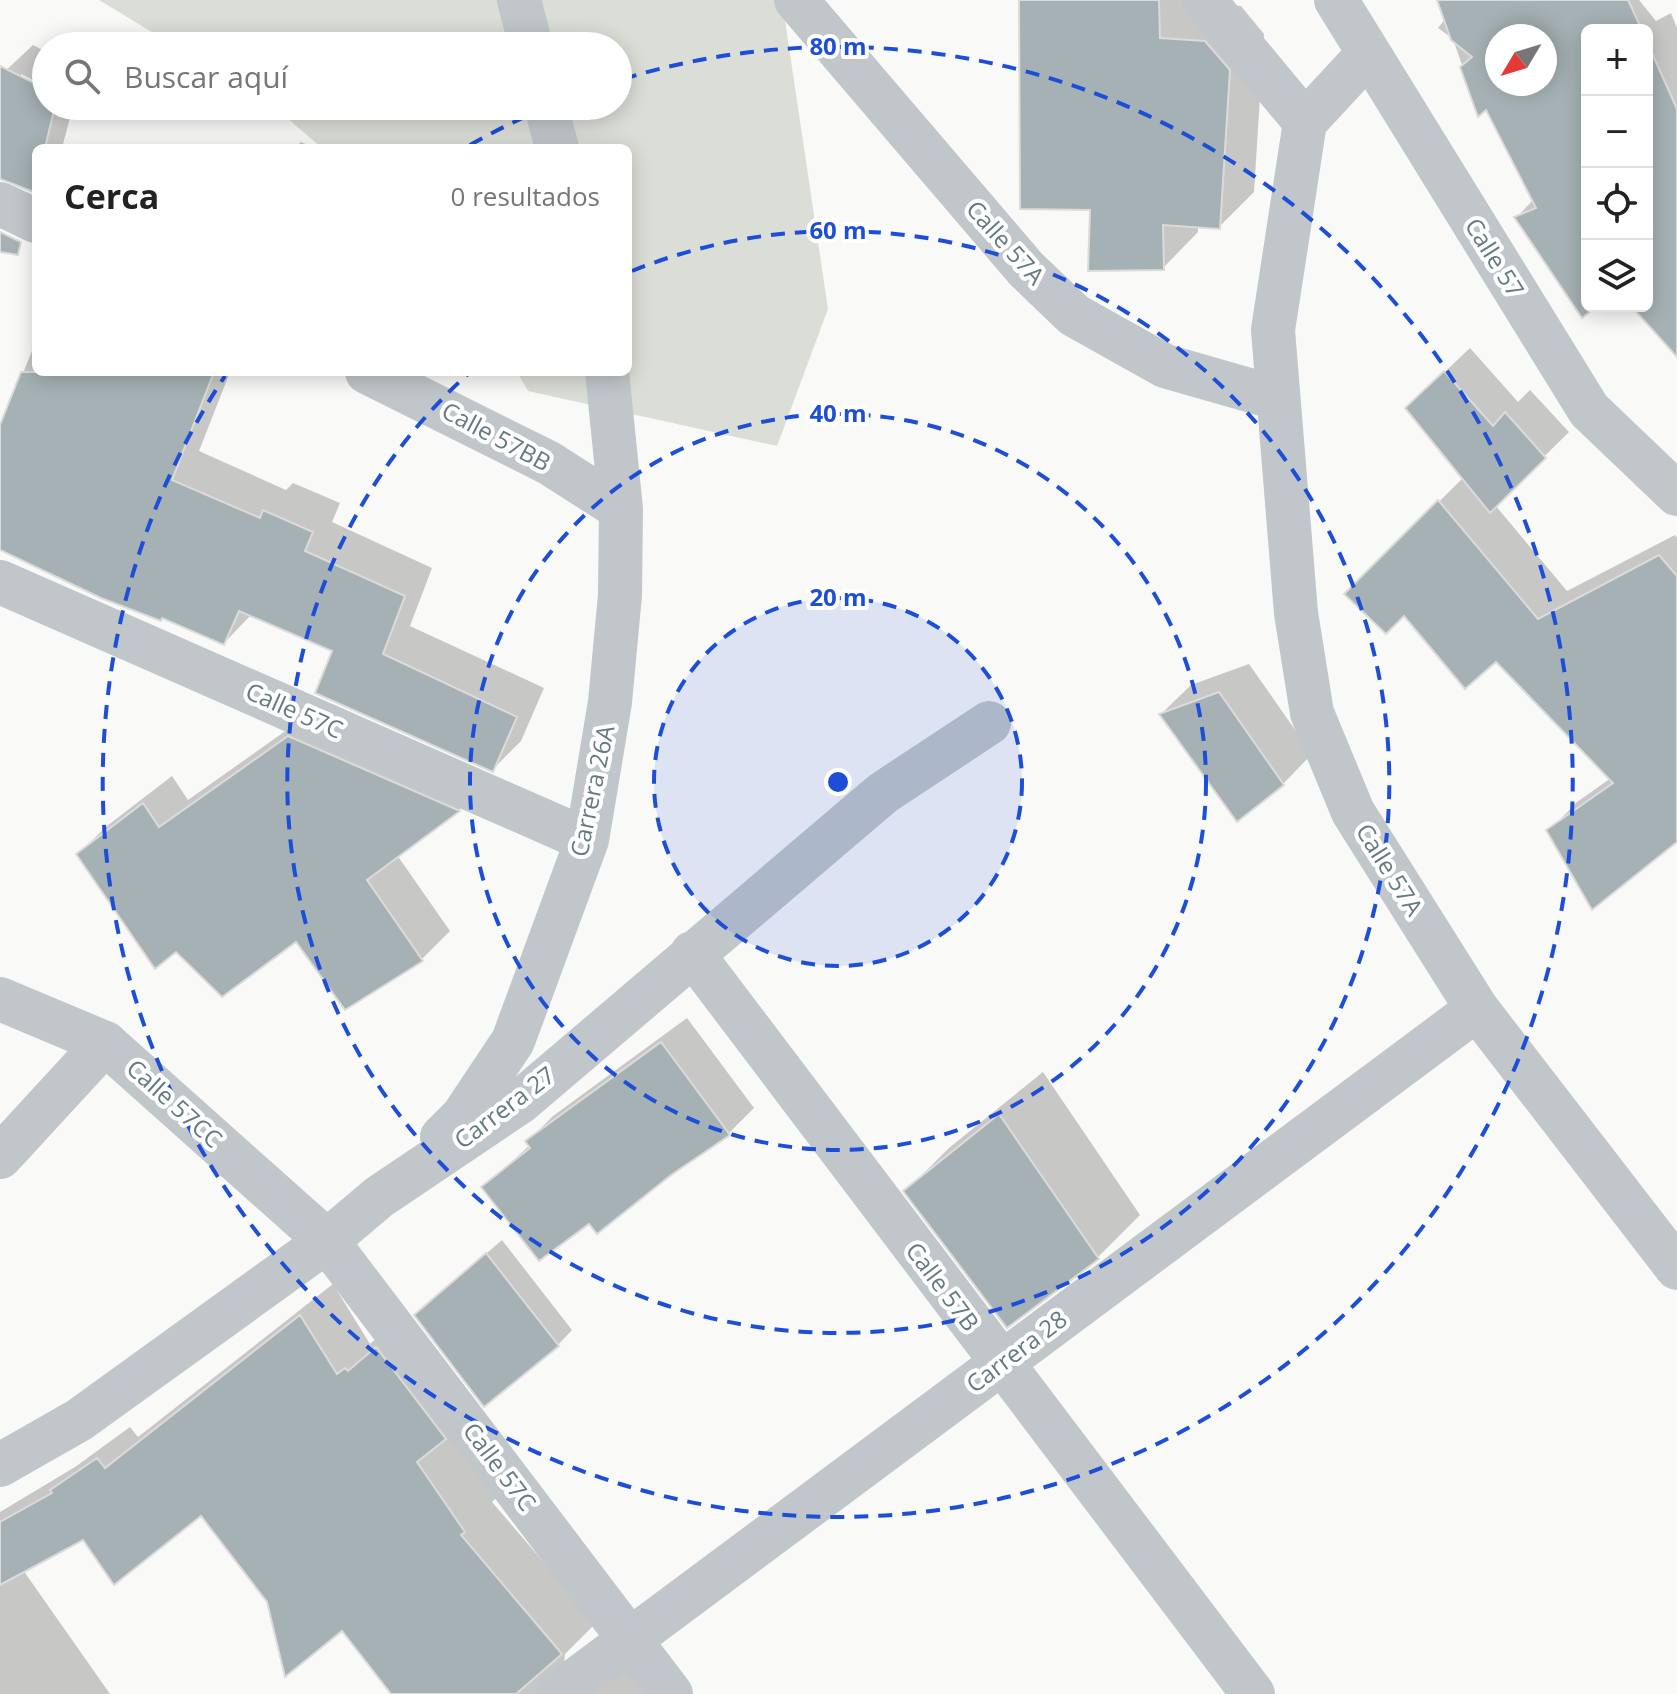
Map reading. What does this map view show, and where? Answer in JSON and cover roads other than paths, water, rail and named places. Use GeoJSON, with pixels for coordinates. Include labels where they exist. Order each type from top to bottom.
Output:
{"type":"FeatureCollection","features":[{"type":"Feature","properties":{"kind":"street"},"geometry":{"type":"LineString","coordinates":[[519,0],[527,32]]}},
{"type":"Feature","properties":{"kind":"street","name":"Calle 57A"},"geometry":{"type":"LineString","coordinates":[[796,0],[1026,269],[1074,315],[1165,366],[1277,398]]}},
{"type":"Feature","properties":{"kind":"street"},"geometry":{"type":"LineString","coordinates":[[1204,0],[1305,122],[1368,54]]}},
{"type":"Feature","properties":{"kind":"street","name":"Calle 57"},"geometry":{"type":"LineString","coordinates":[[1336,0],[1589,410],[1677,494]]}},
{"type":"Feature","properties":{"kind":"street"},"geometry":{"type":"LineString","coordinates":[[550,120],[556,144]]}},
{"type":"Feature","properties":{"kind":"street","name":"Calle 57A"},"geometry":{"type":"LineString","coordinates":[[1305,122],[1273,330],[1296,613],[1312,713],[1353,812],[1477,1009],[1677,1268]]}},
{"type":"Feature","properties":{"kind":"street"},"geometry":{"type":"LineString","coordinates":[[0,204],[32,219]]}},
{"type":"Feature","properties":{"kind":"street","name":"Calle 57BB"},"geometry":{"type":"LineString","coordinates":[[375,376],[549,463],[621,509]]}},
{"type":"Feature","properties":{"kind":"street","name":"Carrera 26A"},"geometry":{"type":"LineString","coordinates":[[379,1197],[463,1116],[513,1041],[587,840],[610,702],[620,595],[621,509],[607,376]]}},
{"type":"Feature","properties":{"kind":"street","name":"Calle 57C"},"geometry":{"type":"LineString","coordinates":[[0,582],[587,840]]}},
{"type":"Feature","properties":{"kind":"street","name":"Carrera 27"},"geometry":{"type":"LineString","coordinates":[[0,1465],[79,1420],[327,1241],[379,1197],[520,1102],[883,793],[989,723]]}},
{"type":"Feature","properties":{"kind":"street","name":"Calle 57B"},"geometry":{"type":"LineString","coordinates":[[692,953],[1000,1364],[1253,1694]]}},
{"type":"Feature","properties":{"kind":"street","name":"Calle 57CC"},"geometry":{"type":"LineString","coordinates":[[0,999],[105,1043],[327,1241]]}},
{"type":"Feature","properties":{"kind":"street","name":"Carrera 28"},"geometry":{"type":"LineString","coordinates":[[557,1694],[1477,1009]]}},
{"type":"Feature","properties":{"kind":"street"},"geometry":{"type":"LineString","coordinates":[[0,1157],[105,1043]]}},
{"type":"Feature","properties":{"kind":"street","name":"Calle 57C"},"geometry":{"type":"LineString","coordinates":[[327,1241],[671,1694]]}}]}
